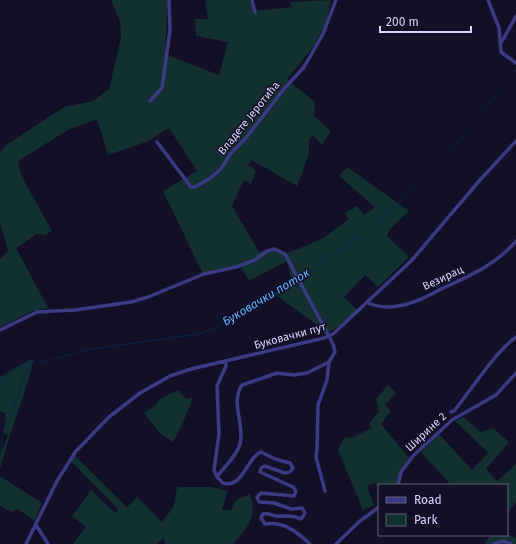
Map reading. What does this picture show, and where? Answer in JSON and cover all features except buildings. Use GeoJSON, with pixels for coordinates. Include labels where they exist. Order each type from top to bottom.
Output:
{"type":"FeatureCollection","features":[{"type":"Feature","properties":{"kind":"street"},"geometry":{"type":"LineString","coordinates":[[150,102],[162,88],[170,30],[169,0]]}},
{"type":"Feature","properties":{"kind":"street"},"geometry":{"type":"LineString","coordinates":[[252,0],[255,12]]}},
{"type":"Feature","properties":{"kind":"street","name":"Владете Јеротића"},"geometry":{"type":"LineString","coordinates":[[157,142],[191,187],[195,187],[209,179],[221,169],[230,153],[245,139],[284,89],[304,67],[323,34],[336,0]]}},
{"type":"Feature","properties":{"kind":"street"},"geometry":{"type":"LineString","coordinates":[[488,0],[497,19],[503,54],[516,63]]}},
{"type":"Feature","properties":{"kind":"street"},"geometry":{"type":"LineString","coordinates":[[501,44],[516,16]]}},
{"type":"Feature","properties":{"kind":"street","name":"Буковачки пут"},"geometry":{"type":"LineString","coordinates":[[26,544],[64,469],[76,451],[98,427],[121,407],[148,388],[170,376],[195,368],[226,362],[329,336],[342,327],[426,246],[480,180],[516,142]]}},
{"type":"Feature","properties":{"kind":"street","name":"Везирац"},"geometry":{"type":"LineString","coordinates":[[368,302],[384,307],[398,306],[419,300],[482,270],[508,250],[516,241]]}},
{"type":"Feature","properties":{"kind":"street"},"geometry":{"type":"LineString","coordinates":[[0,330],[45,310],[75,310],[148,298],[204,274],[236,267],[255,260],[267,251],[275,249],[285,254],[329,336],[335,352],[329,362],[327,380],[318,405],[316,457],[325,491]]}},
{"type":"Feature","properties":{"kind":"street"},"geometry":{"type":"LineString","coordinates":[[451,412],[454,411],[476,385],[502,349],[516,337]]}},
{"type":"Feature","properties":{"kind":"street"},"geometry":{"type":"LineString","coordinates":[[226,362],[226,366],[217,386],[219,434],[214,470],[218,478],[223,482],[232,482],[243,474],[253,457],[261,452],[290,463],[292,468],[290,472],[285,473],[265,466],[261,468],[260,472],[293,487],[296,491],[294,496],[261,493],[257,497],[257,500],[259,502],[274,503],[291,509],[302,508],[305,512],[304,516],[301,519],[288,515],[277,516],[269,513],[263,514],[261,518],[265,524],[272,523],[296,531],[310,544]]}},
{"type":"Feature","properties":{"kind":"street"},"geometry":{"type":"LineString","coordinates":[[218,478],[240,446],[242,430],[237,407],[237,397],[242,385],[277,373],[294,375],[307,373],[329,362]]}},
{"type":"Feature","properties":{"kind":"street","name":"Ширине 2"},"geometry":{"type":"LineString","coordinates":[[398,484],[401,472],[413,456],[452,420],[496,395],[516,373]]}},
{"type":"Feature","properties":{"kind":"street"},"geometry":{"type":"LineString","coordinates":[[336,544],[366,516],[378,508]]}},
{"type":"Feature","properties":{"kind":"street"},"geometry":{"type":"LineString","coordinates":[[36,525],[48,544]]}},
{"type":"Feature","properties":{"kind":"street"},"geometry":{"type":"LineString","coordinates":[[494,544],[502,541],[511,544]]}},
{"type":"Feature","properties":{"kind":"green space"},"geometry":{"type":"Polygon","coordinates":[[[111,0],[168,0],[165,54],[219,75],[228,42],[196,36],[195,19],[208,19],[205,0],[250,0],[254,11],[292,7],[290,2],[331,0],[327,22],[314,46],[287,79],[315,102],[314,116],[331,131],[322,145],[313,135],[309,141],[309,154],[297,186],[252,160],[248,165],[256,171],[251,184],[244,180],[232,206],[259,252],[269,249],[280,251],[283,255],[322,239],[349,219],[345,213],[357,206],[364,215],[375,207],[339,176],[347,167],[409,211],[389,230],[387,236],[409,257],[378,287],[365,275],[344,297],[357,310],[338,327],[325,334],[317,325],[273,293],[291,279],[287,261],[249,281],[240,265],[203,274],[163,191],[197,171],[169,128],[146,142],[108,155],[97,119],[68,130],[18,161],[21,175],[52,231],[45,235],[37,234],[16,248],[48,308],[33,311],[0,327],[0,259],[8,251],[0,223],[0,152],[5,146],[64,107],[93,101],[109,89],[121,38],[120,21],[111,0]]]}},
{"type":"Feature","properties":{"kind":"green space"},"geometry":{"type":"Polygon","coordinates":[[[34,359],[0,469],[0,455],[8,435],[3,432],[6,414],[0,411],[0,377],[29,360],[34,359]]]}},
{"type":"Feature","properties":{"kind":"green space"},"geometry":{"type":"Polygon","coordinates":[[[388,385],[396,393],[385,405],[391,411],[381,424],[409,458],[400,472],[396,484],[378,484],[378,488],[375,482],[367,486],[374,505],[363,510],[338,450],[344,438],[353,437],[372,428],[369,424],[379,411],[376,399],[388,385]]]}},
{"type":"Feature","properties":{"kind":"green space"},"geometry":{"type":"Polygon","coordinates":[[[178,390],[186,399],[193,398],[173,442],[160,433],[144,413],[156,405],[161,398],[178,390]]]}},
{"type":"Feature","properties":{"kind":"green space"},"geometry":{"type":"Polygon","coordinates":[[[464,417],[480,432],[493,428],[509,442],[486,469],[497,481],[516,464],[516,502],[508,513],[508,484],[450,484],[421,452],[439,434],[472,470],[488,453],[455,421],[464,417]]]}},
{"type":"Feature","properties":{"kind":"green space"},"geometry":{"type":"Polygon","coordinates":[[[75,456],[127,507],[137,497],[162,522],[174,506],[177,487],[212,487],[228,491],[222,510],[231,510],[236,500],[250,494],[253,509],[250,521],[243,533],[233,544],[165,544],[164,538],[156,544],[73,544],[86,527],[72,516],[91,490],[115,513],[118,509],[71,461],[75,456]]]}},
{"type":"Feature","properties":{"kind":"green space"},"geometry":{"type":"Polygon","coordinates":[[[0,476],[42,503],[35,521],[18,509],[11,512],[0,506],[0,476]]]}},
{"type":"Feature","properties":{"kind":"green space"},"geometry":{"type":"Polygon","coordinates":[[[508,534],[516,538],[516,544],[485,544],[489,536],[508,536],[508,534]]]}},
{"type":"Feature","properties":{"kind":"waterway","name":"Буковачки поток"},"geometry":{"type":"LineString","coordinates":[[299,278],[358,237],[443,161],[516,69]]}},
{"type":"Feature","properties":{"kind":"waterway","name":"Буковачки поток"},"geometry":{"type":"LineString","coordinates":[[0,452],[5,424],[18,397],[27,370],[32,362],[48,361],[84,350],[198,334],[213,329],[296,280]]}},
{"type":"Feature","properties":{"kind":"waterway"},"geometry":{"type":"LineString","coordinates":[[0,383],[7,375],[29,362],[32,362]]}}]}
